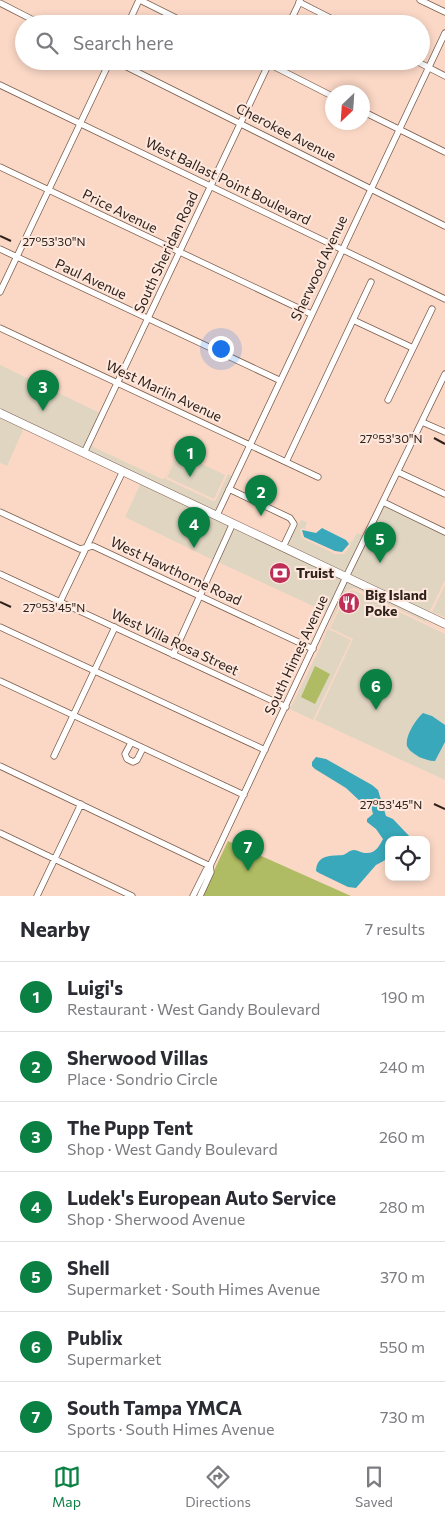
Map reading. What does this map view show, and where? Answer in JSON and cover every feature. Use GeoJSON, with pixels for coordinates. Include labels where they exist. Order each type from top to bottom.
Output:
{"type":"FeatureCollection","features":[{"type":"Feature","properties":{"kind":"main road"},"geometry":{"type":"LineString","coordinates":[[0,414],[445,624]]}},
{"type":"Feature","properties":{"kind":"street"},"geometry":{"type":"LineString","coordinates":[[132,15],[140,0],[170,15]]}},
{"type":"Feature","properties":{"kind":"street"},"geometry":{"type":"LineString","coordinates":[[420,0],[445,12]]}},
{"type":"Feature","properties":{"kind":"street"},"geometry":{"type":"LineString","coordinates":[[293,15],[300,1],[326,15]]}},
{"type":"Feature","properties":{"kind":"street"},"geometry":{"type":"LineString","coordinates":[[0,3],[23,15]]}},
{"type":"Feature","properties":{"kind":"street","name":"Sherwood Avenue"},"geometry":{"type":"LineString","coordinates":[[430,64],[445,33]]}},
{"type":"Feature","properties":{"kind":"street"},"geometry":{"type":"LineString","coordinates":[[430,69],[445,76]]}},
{"type":"Feature","properties":{"kind":"street"},"geometry":{"type":"LineString","coordinates":[[0,292],[106,70]]}},
{"type":"Feature","properties":{"kind":"street","name":"Cherokee Avenue"},"geometry":{"type":"LineString","coordinates":[[133,70],[445,226]]}},
{"type":"Feature","properties":{"kind":"street","name":"South Sheridan Road"},"geometry":{"type":"LineString","coordinates":[[84,453],[241,124],[265,70]]}},
{"type":"Feature","properties":{"kind":"street"},"geometry":{"type":"LineString","coordinates":[[283,70],[325,92]]}},
{"type":"Feature","properties":{"kind":"street","name":"Sherwood Avenue"},"geometry":{"type":"LineString","coordinates":[[216,515],[427,70]]}},
{"type":"Feature","properties":{"kind":"street","name":"West Ballast Point Boulevard"},"geometry":{"type":"LineString","coordinates":[[0,85],[445,299]]}},
{"type":"Feature","properties":{"kind":"street"},"geometry":{"type":"LineString","coordinates":[[370,115],[445,152]]}},
{"type":"Feature","properties":{"kind":"street","name":"Price Avenue"},"geometry":{"type":"LineString","coordinates":[[0,167],[311,314]]}},
{"type":"Feature","properties":{"kind":"street","name":"Paul Avenue"},"geometry":{"type":"LineString","coordinates":[[0,250],[279,380]]}},
{"type":"Feature","properties":{"kind":"street"},"geometry":{"type":"LineString","coordinates":[[286,462],[371,282]]}},
{"type":"Feature","properties":{"kind":"street"},"geometry":{"type":"LineString","coordinates":[[388,400],[432,309]]}},
{"type":"Feature","properties":{"kind":"street"},"geometry":{"type":"LineString","coordinates":[[353,320],[413,348]]}},
{"type":"Feature","properties":{"kind":"street","name":"West Marlin Avenue"},"geometry":{"type":"LineString","coordinates":[[0,328],[318,477]]}},
{"type":"Feature","properties":{"kind":"street","name":"South Himes Avenue"},"geometry":{"type":"LineString","coordinates":[[193,896],[206,870],[210,866],[346,577],[445,374]]}},
{"type":"Feature","properties":{"kind":"street"},"geometry":{"type":"LineString","coordinates":[[422,422],[445,432]]}},
{"type":"Feature","properties":{"kind":"street"},"geometry":{"type":"LineString","coordinates":[[60,602],[123,471]]}},
{"type":"Feature","properties":{"kind":"street"},"geometry":{"type":"LineString","coordinates":[[398,472],[445,494]]}},
{"type":"Feature","properties":{"kind":"street"},"geometry":{"type":"LineString","coordinates":[[229,489],[290,518],[294,524],[282,547]]}},
{"type":"Feature","properties":{"kind":"street"},"geometry":{"type":"LineString","coordinates":[[384,502],[445,532]]}},
{"type":"Feature","properties":{"kind":"street","name":"West Hawthorne Road"},"geometry":{"type":"LineString","coordinates":[[0,512],[80,549],[94,546],[313,650]]}},
{"type":"Feature","properties":{"kind":"street"},"geometry":{"type":"LineString","coordinates":[[173,655],[233,523]]}},
{"type":"Feature","properties":{"kind":"street","name":"West Villa Rosa Street"},"geometry":{"type":"LineString","coordinates":[[0,574],[286,707]]}},
{"type":"Feature","properties":{"kind":"street"},"geometry":{"type":"LineString","coordinates":[[0,627],[265,750]]}},
{"type":"Feature","properties":{"kind":"street"},"geometry":{"type":"LineString","coordinates":[[54,756],[115,627]]}},
{"type":"Feature","properties":{"kind":"street"},"geometry":{"type":"LineString","coordinates":[[0,681],[244,795]]}},
{"type":"Feature","properties":{"kind":"street"},"geometry":{"type":"LineString","coordinates":[[131,743],[125,754],[127,759],[133,762],[137,760],[143,748]]}},
{"type":"Feature","properties":{"kind":"street"},"geometry":{"type":"LineString","coordinates":[[0,766],[210,866]]}},
{"type":"Feature","properties":{"kind":"street"},"geometry":{"type":"LineString","coordinates":[[37,896],[81,804]]}},
{"type":"Feature","properties":{"kind":"street"},"geometry":{"type":"LineString","coordinates":[[0,833],[132,896]]}},
{"type":"Feature","properties":{"kind":"street","name":"South Himes Avenue"},"geometry":{"type":"LineString","coordinates":[[200,896],[211,872],[210,866]]}},
{"type":"Feature","properties":{"kind":"shaded area"},"geometry":{"type":"Polygon","coordinates":[[[0,365],[100,413],[83,449],[0,410],[0,365]]]}},
{"type":"Feature","properties":{"kind":"shaded area"},"geometry":{"type":"Polygon","coordinates":[[[105,415],[92,444],[93,447],[162,479],[165,478],[178,450],[166,479],[213,501],[216,500],[228,474],[232,476],[215,512],[87,451],[105,415]]]}},
{"type":"Feature","properties":{"kind":"shaded area"},"geometry":{"type":"Polygon","coordinates":[[[0,417],[24,428],[7,466],[0,463],[0,417]]]}},
{"type":"Feature","properties":{"kind":"shaded area"},"geometry":{"type":"Polygon","coordinates":[[[179,453],[225,475],[214,499],[167,477],[179,453]]]}},
{"type":"Feature","properties":{"kind":"shaded area"},"geometry":{"type":"Polygon","coordinates":[[[141,483],[230,525],[213,560],[125,517],[141,483]]]}},
{"type":"Feature","properties":{"kind":"shaded area"},"geometry":{"type":"Polygon","coordinates":[[[384,506],[445,535],[445,580],[430,611],[428,610],[427,612],[350,576],[384,506]]]}},
{"type":"Feature","properties":{"kind":"shaded area"},"geometry":{"type":"Polygon","coordinates":[[[301,520],[307,522],[305,529],[302,528],[300,530],[302,538],[335,554],[344,554],[351,545],[349,541],[352,542],[357,533],[364,536],[345,573],[286,545],[301,520]]]}},
{"type":"Feature","properties":{"kind":"shaded area"},"geometry":{"type":"Polygon","coordinates":[[[234,527],[343,578],[326,615],[314,636],[326,612],[218,562],[234,527]]]}},
{"type":"Feature","properties":{"kind":"shaded area"},"geometry":{"type":"Polygon","coordinates":[[[347,581],[426,618],[425,621],[442,630],[354,588],[347,590],[328,629],[351,640],[313,720],[290,709],[319,650],[347,581]]]}},
{"type":"Feature","properties":{"kind":"shaded area"},"geometry":{"type":"Polygon","coordinates":[[[445,585],[445,617],[432,612],[445,585]]]}},
{"type":"Feature","properties":{"kind":"shaded area"},"geometry":{"type":"Polygon","coordinates":[[[353,590],[445,634],[445,780],[315,720],[353,639],[330,628],[348,592],[353,590]]]}},
{"type":"Feature","properties":{"kind":"green space"},"geometry":{"type":"Polygon","coordinates":[[[315,666],[330,674],[315,704],[301,697],[315,666]]]}},
{"type":"Feature","properties":{"kind":"green space"},"geometry":{"type":"Polygon","coordinates":[[[228,841],[351,896],[202,896],[228,841]]]}},
{"type":"Feature","properties":{"kind":"water"},"geometry":{"type":"Polygon","coordinates":[[[322,528],[346,540],[349,544],[342,552],[335,551],[304,537],[302,530],[316,533],[322,528]]]}},
{"type":"Feature","properties":{"kind":"water"},"geometry":{"type":"Polygon","coordinates":[[[423,713],[432,716],[445,725],[445,742],[435,761],[419,757],[407,746],[412,728],[423,713]]]}},
{"type":"Feature","properties":{"kind":"water"},"geometry":{"type":"Polygon","coordinates":[[[316,757],[326,759],[372,785],[378,790],[386,816],[393,819],[409,836],[385,836],[385,860],[376,865],[356,888],[348,887],[316,871],[319,861],[329,856],[343,855],[352,850],[364,853],[374,851],[383,839],[376,829],[367,822],[367,819],[373,814],[371,806],[367,802],[362,803],[346,788],[315,769],[312,766],[312,762],[316,757]]]}},
{"type":"Feature","properties":{"kind":"place","name":"The Pupp Tent"},"geometry":{"type":"Point","coordinates":[43,411]}},
{"type":"Feature","properties":{"kind":"place","name":"Luigi's"},"geometry":{"type":"Point","coordinates":[190,477]}},
{"type":"Feature","properties":{"kind":"place","name":"Sherwood Villas"},"geometry":{"type":"Point","coordinates":[261,516]}},
{"type":"Feature","properties":{"kind":"place","name":"Ludek's European Auto Service"},"geometry":{"type":"Point","coordinates":[194,548]}},
{"type":"Feature","properties":{"kind":"place","name":"Shell"},"geometry":{"type":"Point","coordinates":[380,563]}},
{"type":"Feature","properties":{"kind":"place","name":"Truist"},"geometry":{"type":"Point","coordinates":[280,573]}},
{"type":"Feature","properties":{"kind":"place","name":"Big Island Poke"},"geometry":{"type":"Point","coordinates":[349,603]}},
{"type":"Feature","properties":{"kind":"place","name":"Publix"},"geometry":{"type":"Point","coordinates":[376,710]}},
{"type":"Feature","properties":{"kind":"place","name":"South Tampa YMCA"},"geometry":{"type":"Point","coordinates":[248,871]}}]}
